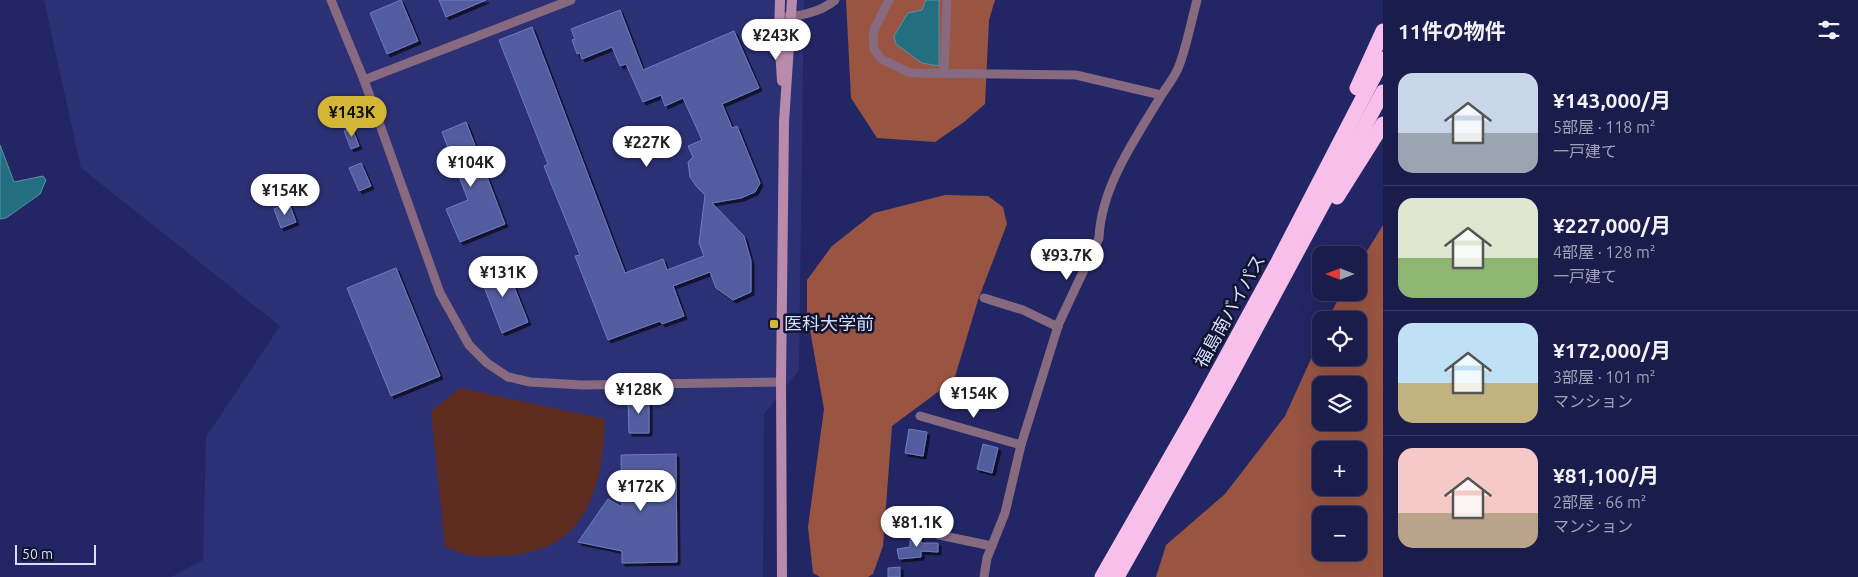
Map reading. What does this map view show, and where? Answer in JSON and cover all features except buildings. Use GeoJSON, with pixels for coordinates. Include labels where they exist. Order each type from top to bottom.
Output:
{"type":"FeatureCollection","features":[{"type":"Feature","properties":{"kind":"highway"},"geometry":{"type":"LineString","coordinates":[[1278,262],[1383,31]]}},
{"type":"Feature","properties":{"kind":"highway","name":"福島南バイパス"},"geometry":{"type":"LineString","coordinates":[[1102,577],[1194,416],[1278,262],[1383,59]]}},
{"type":"Feature","properties":{"kind":"highway","name":"福島南バイパス"},"geometry":{"type":"LineString","coordinates":[[1117,577],[1160,504],[1383,92]]}},
{"type":"Feature","properties":{"kind":"highway"},"geometry":{"type":"LineString","coordinates":[[1271,301],[1383,124]]}},
{"type":"Feature","properties":{"kind":"street"},"geometry":{"type":"LineString","coordinates":[[331,0],[364,80],[440,293],[469,345],[487,363],[508,377],[530,382],[583,385],[781,382]]}},
{"type":"Feature","properties":{"kind":"street"},"geometry":{"type":"LineString","coordinates":[[364,80],[571,0]]}},
{"type":"Feature","properties":{"kind":"street"},"geometry":{"type":"LineString","coordinates":[[780,0],[784,122],[781,382],[782,577]]}},
{"type":"Feature","properties":{"kind":"street"},"geometry":{"type":"LineString","coordinates":[[784,122],[792,0]]}},
{"type":"Feature","properties":{"kind":"street"},"geometry":{"type":"LineString","coordinates":[[780,17],[792,17],[810,12],[831,4],[836,0]]}},
{"type":"Feature","properties":{"kind":"street"},"geometry":{"type":"LineString","coordinates":[[889,0],[874,30],[874,49],[881,59],[910,73],[1076,75],[1161,95]]}},
{"type":"Feature","properties":{"kind":"street"},"geometry":{"type":"LineString","coordinates":[[944,74],[947,0]]}},
{"type":"Feature","properties":{"kind":"street"},"geometry":{"type":"LineString","coordinates":[[984,577],[987,558],[1005,513],[1021,445],[1058,327],[1100,238],[1100,224],[1104,208],[1114,182],[1128,152],[1178,68],[1197,0]]}},
{"type":"Feature","properties":{"kind":"street"},"geometry":{"type":"LineString","coordinates":[[984,298],[1023,310],[1058,327]]}},
{"type":"Feature","properties":{"kind":"street"},"geometry":{"type":"LineString","coordinates":[[920,416],[1021,445]]}},
{"type":"Feature","properties":{"kind":"street"},"geometry":{"type":"LineString","coordinates":[[939,535],[992,546]]}},
{"type":"Feature","properties":{"kind":"shaded area"},"geometry":{"type":"Polygon","coordinates":[[[44,0],[804,0],[799,370],[764,414],[763,577],[171,577],[203,560],[206,437],[280,326],[81,168],[44,0]]]}},
{"type":"Feature","properties":{"kind":"shaded area"},"geometry":{"type":"Polygon","coordinates":[[[846,0],[995,0],[989,20],[985,104],[964,122],[935,142],[877,138],[851,98],[846,0]]]}},
{"type":"Feature","properties":{"kind":"shaded area"},"geometry":{"type":"Polygon","coordinates":[[[926,0],[939,0],[939,66],[922,63],[896,44],[894,36],[908,13],[922,10],[926,0]]]}},
{"type":"Feature","properties":{"kind":"shaded area"},"geometry":{"type":"Polygon","coordinates":[[[0,145],[14,182],[43,176],[46,180],[40,194],[6,218],[0,219],[0,145]]]}},
{"type":"Feature","properties":{"kind":"shaded area"},"geometry":{"type":"Polygon","coordinates":[[[945,195],[988,196],[1003,207],[1007,224],[978,300],[954,380],[892,426],[883,546],[873,574],[868,577],[820,577],[813,573],[808,527],[824,409],[807,313],[807,280],[832,246],[874,213],[945,195]]]}},
{"type":"Feature","properties":{"kind":"shaded area"},"geometry":{"type":"Polygon","coordinates":[[[1383,225],[1383,577],[1156,577],[1166,545],[1225,494],[1285,416],[1312,357],[1312,366],[1367,366],[1367,311],[1332,311],[1337,301],[1368,301],[1368,249],[1383,225]]]}},
{"type":"Feature","properties":{"kind":"shaded area"},"geometry":{"type":"Polygon","coordinates":[[[460,388],[605,419],[599,471],[593,494],[584,514],[570,531],[553,544],[530,552],[501,556],[465,554],[445,546],[431,411],[460,388]]]}},
{"type":"Feature","properties":{"kind":"place","name":"医科大学前"},"geometry":{"type":"Point","coordinates":[774,324]}}]}
